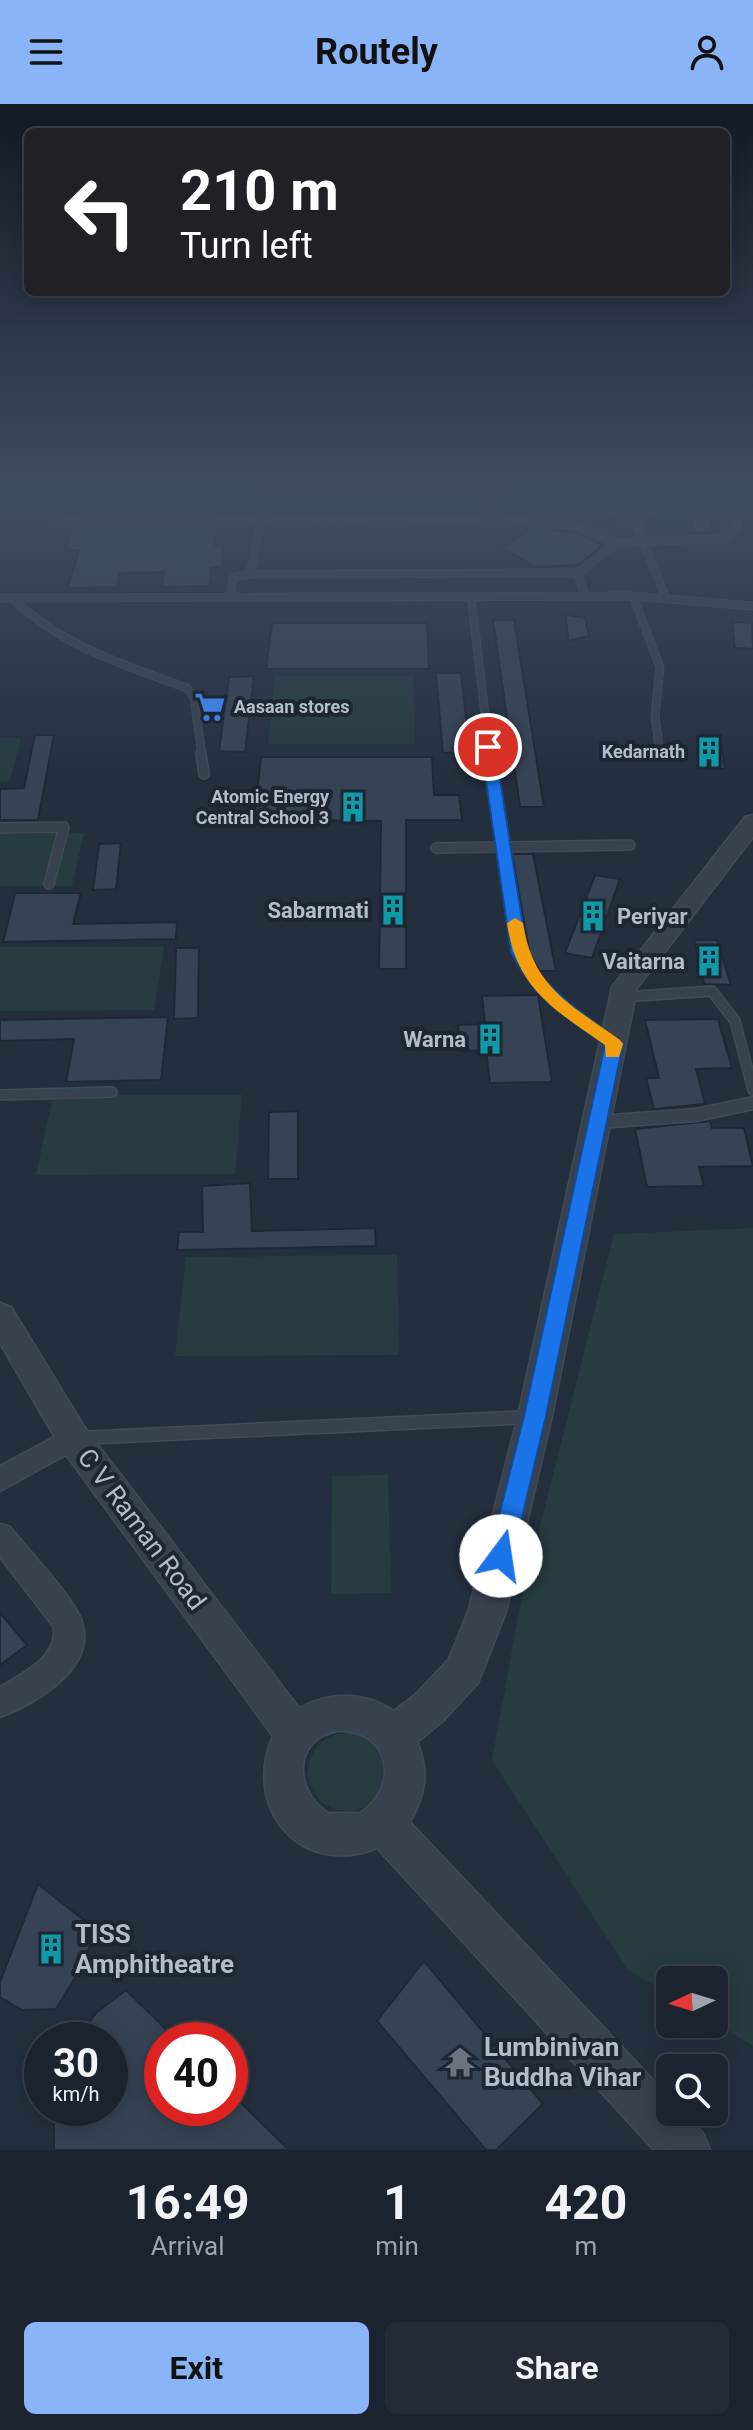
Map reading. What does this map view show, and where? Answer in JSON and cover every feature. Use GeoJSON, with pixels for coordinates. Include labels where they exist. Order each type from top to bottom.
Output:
{"type":"FeatureCollection","features":[{"type":"Feature","properties":{"kind":"street"},"geometry":{"type":"LineString","coordinates":[[394,1736],[430,1707],[464,1670],[487,1612],[535,1416],[625,987],[753,822]]}},
{"type":"Feature","properties":{"kind":"street","name":"C V Raman Road"},"geometry":{"type":"LineString","coordinates":[[0,1315],[73,1438],[296,1735]]}},
{"type":"Feature","properties":{"kind":"street"},"geometry":{"type":"LineString","coordinates":[[0,1480],[73,1438]]}},
{"type":"Feature","properties":{"kind":"street"},"geometry":{"type":"LineString","coordinates":[[0,1536],[67,1621],[73,1634],[70,1647],[45,1676],[0,1703]]}},
{"type":"Feature","properties":{"kind":"street"},"geometry":{"type":"LineString","coordinates":[[337,1713],[369,1717],[394,1736],[402,1749],[406,1780],[402,1796],[382,1822],[351,1834],[318,1830],[304,1821],[289,1802],[282,1780],[285,1756],[296,1735],[308,1724],[337,1713]]}},
{"type":"Feature","properties":{"kind":"street"},"geometry":{"type":"LineString","coordinates":[[382,1822],[686,2150]]}},
{"type":"Feature","properties":{"kind":"lane"},"geometry":{"type":"LineString","coordinates":[[230,597],[231,590]]}},
{"type":"Feature","properties":{"kind":"lane"},"geometry":{"type":"LineString","coordinates":[[583,590],[585,596]]}},
{"type":"Feature","properties":{"kind":"lane"},"geometry":{"type":"LineString","coordinates":[[663,590],[665,596]]}},
{"type":"Feature","properties":{"kind":"lane"},"geometry":{"type":"LineString","coordinates":[[471,596],[519,952],[533,978],[563,1007],[614,1044]]}},
{"type":"Feature","properties":{"kind":"lane"},"geometry":{"type":"LineString","coordinates":[[633,596],[660,667],[655,715],[659,748]]}},
{"type":"Feature","properties":{"kind":"lane"},"geometry":{"type":"LineString","coordinates":[[0,598],[665,596],[753,606]]}},
{"type":"Feature","properties":{"kind":"lane"},"geometry":{"type":"LineString","coordinates":[[12,598],[33,618],[86,651],[187,688],[194,697],[204,774]]}},
{"type":"Feature","properties":{"kind":"lane"},"geometry":{"type":"LineString","coordinates":[[0,828],[64,827],[49,884]]}},
{"type":"Feature","properties":{"kind":"lane"},"geometry":{"type":"LineString","coordinates":[[436,848],[630,845]]}},
{"type":"Feature","properties":{"kind":"lane"},"geometry":{"type":"LineString","coordinates":[[623,997],[712,991],[735,1021],[753,1090]]}},
{"type":"Feature","properties":{"kind":"lane"},"geometry":{"type":"LineString","coordinates":[[0,1095],[112,1092]]}},
{"type":"Feature","properties":{"kind":"lane"},"geometry":{"type":"LineString","coordinates":[[597,1122],[678,1118],[731,1110],[753,1103]]}},
{"type":"Feature","properties":{"kind":"lane"},"geometry":{"type":"LineString","coordinates":[[73,1438],[535,1416]]}},
{"type":"Feature","properties":{"kind":"green space"},"geometry":{"type":"Polygon","coordinates":[[[275,676],[413,676],[415,744],[268,744],[275,676]]]}},
{"type":"Feature","properties":{"kind":"green space"},"geometry":{"type":"Polygon","coordinates":[[[0,738],[21,738],[10,781],[0,782],[0,738]]]}},
{"type":"Feature","properties":{"kind":"green space"},"geometry":{"type":"Polygon","coordinates":[[[84,833],[72,886],[0,886],[0,834],[84,833]]]}},
{"type":"Feature","properties":{"kind":"green space"},"geometry":{"type":"Polygon","coordinates":[[[0,947],[164,947],[154,1010],[0,1011],[0,947]]]}},
{"type":"Feature","properties":{"kind":"green space"},"geometry":{"type":"Polygon","coordinates":[[[53,1095],[242,1095],[235,1174],[36,1175],[53,1095]]]}},
{"type":"Feature","properties":{"kind":"green space"},"geometry":{"type":"Polygon","coordinates":[[[753,1228],[753,2046],[728,2031],[728,1966],[656,1966],[656,1987],[628,1970],[492,1760],[521,1601],[614,1234],[753,1228]]]}},
{"type":"Feature","properties":{"kind":"green space"},"geometry":{"type":"Polygon","coordinates":[[[397,1255],[399,1355],[175,1356],[186,1257],[397,1255]]]}},
{"type":"Feature","properties":{"kind":"green space"},"geometry":{"type":"Polygon","coordinates":[[[388,1475],[391,1593],[331,1594],[332,1476],[388,1475]]]}},
{"type":"Feature","properties":{"kind":"green space"},"geometry":{"type":"Polygon","coordinates":[[[347,1733],[362,1736],[375,1744],[383,1757],[386,1772],[383,1787],[375,1800],[362,1808],[347,1811],[332,1808],[319,1800],[311,1787],[308,1772],[311,1757],[319,1744],[332,1736],[347,1733]]]}},
{"type":"Feature","properties":{"kind":"building"},"geometry":{"type":"Polygon","coordinates":[[[566,615],[585,618],[589,636],[568,641],[566,615]]]}},
{"type":"Feature","properties":{"kind":"building"},"geometry":{"type":"Polygon","coordinates":[[[493,620],[514,620],[544,807],[520,807],[493,620]]]}},
{"type":"Feature","properties":{"kind":"building"},"geometry":{"type":"Polygon","coordinates":[[[732,622],[752,623],[753,649],[735,648],[732,622]]]}},
{"type":"Feature","properties":{"kind":"building"},"geometry":{"type":"Polygon","coordinates":[[[272,623],[427,623],[429,669],[266,669],[272,623]]]}},
{"type":"Feature","properties":{"kind":"building"},"geometry":{"type":"Polygon","coordinates":[[[436,673],[461,673],[470,752],[443,753],[436,673]]]}},
{"type":"Feature","properties":{"kind":"building"},"geometry":{"type":"Polygon","coordinates":[[[254,676],[245,752],[219,751],[229,677],[254,676]]]}},
{"type":"Feature","properties":{"kind":"building"},"geometry":{"type":"Polygon","coordinates":[[[700,734],[720,735],[725,769],[704,768],[700,734]]]}},
{"type":"Feature","properties":{"kind":"building"},"geometry":{"type":"Polygon","coordinates":[[[35,735],[54,735],[38,820],[0,820],[0,789],[24,788],[35,735]]]}},
{"type":"Feature","properties":{"kind":"building"},"geometry":{"type":"Polygon","coordinates":[[[261,757],[432,757],[434,795],[459,795],[462,820],[406,820],[406,969],[379,969],[381,821],[262,820],[263,812],[255,812],[261,757]]]}},
{"type":"Feature","properties":{"kind":"building"},"geometry":{"type":"Polygon","coordinates":[[[121,843],[116,889],[93,890],[99,844],[121,843]]]}},
{"type":"Feature","properties":{"kind":"building"},"geometry":{"type":"Polygon","coordinates":[[[512,854],[533,854],[556,971],[540,971],[530,955],[512,854]]]}},
{"type":"Feature","properties":{"kind":"building","name":"Periyar"},"geometry":{"type":"Polygon","coordinates":[[[595,875],[620,879],[592,958],[565,953],[595,875]]]}},
{"type":"Feature","properties":{"kind":"building"},"geometry":{"type":"Polygon","coordinates":[[[15,893],[81,893],[73,924],[177,922],[176,939],[3,942],[15,893]]]}},
{"type":"Feature","properties":{"kind":"building","name":"Vaitarna"},"geometry":{"type":"Polygon","coordinates":[[[694,940],[717,940],[731,985],[704,984],[694,940]]]}},
{"type":"Feature","properties":{"kind":"building"},"geometry":{"type":"Polygon","coordinates":[[[176,948],[199,948],[198,1018],[174,1019],[176,948]]]}},
{"type":"Feature","properties":{"kind":"building","name":"Warna"},"geometry":{"type":"Polygon","coordinates":[[[538,995],[552,1082],[490,1083],[486,1050],[461,1051],[458,1025],[485,1024],[482,996],[538,995]]]}},
{"type":"Feature","properties":{"kind":"building"},"geometry":{"type":"Polygon","coordinates":[[[168,1017],[161,1080],[66,1082],[74,1039],[0,1041],[0,1020],[168,1017]]]}},
{"type":"Feature","properties":{"kind":"building"},"geometry":{"type":"Polygon","coordinates":[[[718,1019],[732,1068],[696,1069],[705,1104],[654,1109],[646,1078],[659,1078],[645,1020],[718,1019]]]}},
{"type":"Feature","properties":{"kind":"building"},"geometry":{"type":"Polygon","coordinates":[[[298,1111],[298,1179],[268,1179],[269,1112],[298,1111]]]}},
{"type":"Feature","properties":{"kind":"building"},"geometry":{"type":"Polygon","coordinates":[[[710,1121],[712,1128],[744,1128],[753,1166],[699,1167],[704,1186],[647,1187],[635,1129],[710,1121]]]}},
{"type":"Feature","properties":{"kind":"building"},"geometry":{"type":"Polygon","coordinates":[[[250,1183],[252,1231],[375,1228],[376,1246],[177,1250],[179,1232],[203,1232],[202,1186],[250,1183]]]}},
{"type":"Feature","properties":{"kind":"building"},"geometry":{"type":"Polygon","coordinates":[[[0,1613],[27,1645],[0,1665],[0,1613]]]}},
{"type":"Feature","properties":{"kind":"building","name":"TISS Amphitheatre"},"geometry":{"type":"Polygon","coordinates":[[[38,1884],[96,1930],[81,1968],[56,2009],[22,2010],[0,1997],[0,1982],[38,1884]]]}},
{"type":"Feature","properties":{"kind":"building","name":"Lumbinivan Buddha Vihar"},"geometry":{"type":"Polygon","coordinates":[[[424,1961],[543,2104],[496,2150],[486,2150],[377,2021],[424,1961]]]}},
{"type":"Feature","properties":{"kind":"building"},"geometry":{"type":"Polygon","coordinates":[[[126,1990],[159,2022],[144,2022],[144,2126],[248,2126],[248,2110],[289,2150],[54,2150],[54,2126],[128,2126],[128,2022],[89,2022],[126,1990]]]}},
{"type":"Feature","properties":{"kind":"slow traffic"},"geometry":{"type":"LineString","coordinates":[[515,923],[519,952],[533,978],[563,1007],[614,1044],[612,1053]]}},
{"type":"Feature","properties":{"kind":"place","name":"Aasaan stores"},"geometry":{"type":"Point","coordinates":[210,707]}},
{"type":"Feature","properties":{"kind":"place","name":"Kedarnath"},"geometry":{"type":"Point","coordinates":[709,752]}},
{"type":"Feature","properties":{"kind":"place","name":"Atomic Energy Central School 3"},"geometry":{"type":"Point","coordinates":[353,807]}},
{"type":"Feature","properties":{"kind":"place","name":"Sabarmati"},"geometry":{"type":"Point","coordinates":[393,910]}},
{"type":"Feature","properties":{"kind":"place","name":"Periyar"},"geometry":{"type":"Point","coordinates":[593,916]}},
{"type":"Feature","properties":{"kind":"place","name":"Vaitarna"},"geometry":{"type":"Point","coordinates":[709,961]}},
{"type":"Feature","properties":{"kind":"place","name":"Warna"},"geometry":{"type":"Point","coordinates":[490,1039]}},
{"type":"Feature","properties":{"kind":"place","name":"TISS Amphitheatre"},"geometry":{"type":"Point","coordinates":[51,1949]}},
{"type":"Feature","properties":{"kind":"place","name":"Lumbinivan Buddha Vihar"},"geometry":{"type":"Point","coordinates":[460,2062]}},
{"type":"Feature","properties":{"kind":"route"},"geometry":{"type":"LineString","coordinates":[[488,747],[519,952],[533,978],[563,1007],[614,1044],[535,1416],[501,1556]]}}]}
